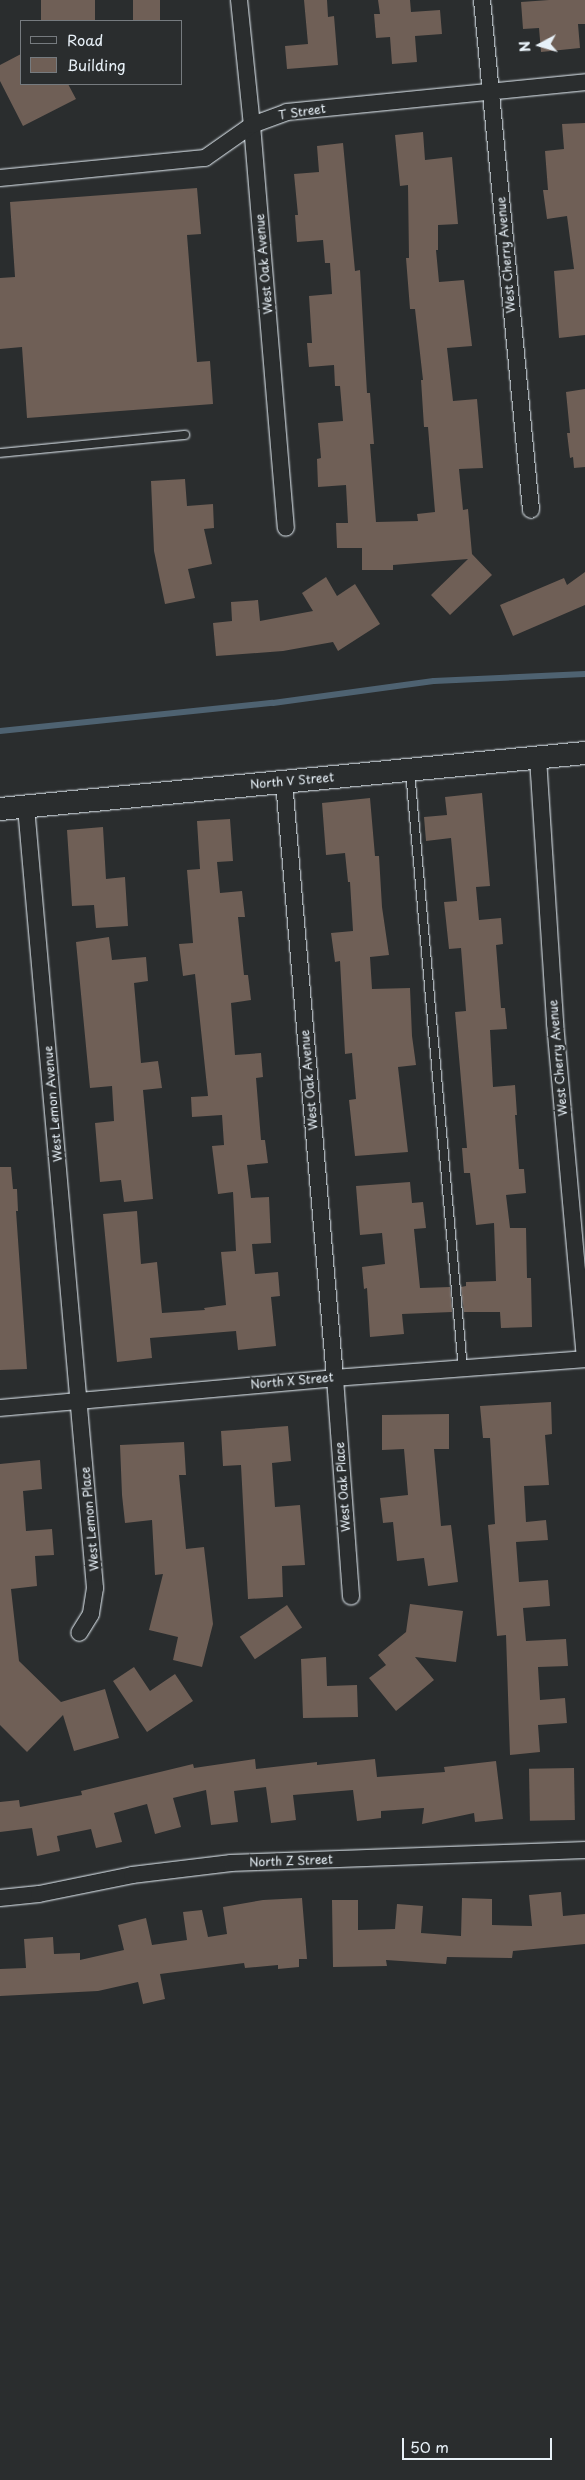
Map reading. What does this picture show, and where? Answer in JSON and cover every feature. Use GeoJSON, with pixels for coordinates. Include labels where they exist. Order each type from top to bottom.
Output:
{"type":"FeatureCollection","features":[{"type":"Feature","properties":{"kind":"street","name":"West Oak Avenue"},"geometry":{"type":"LineString","coordinates":[[239,0],[252,125],[286,528]]}},
{"type":"Feature","properties":{"kind":"street","name":"West Cherry Avenue"},"geometry":{"type":"LineString","coordinates":[[482,0],[531,510]]}},
{"type":"Feature","properties":{"kind":"street","name":"T Street"},"geometry":{"type":"LineString","coordinates":[[0,178],[205,158],[252,125],[287,112],[585,82]]}},
{"type":"Feature","properties":{"kind":"street","name":"North V Street"},"geometry":{"type":"LineString","coordinates":[[0,809],[585,753]]}},
{"type":"Feature","properties":{"kind":"street","name":"West Cherry Avenue"},"geometry":{"type":"LineString","coordinates":[[538,758],[555,1023],[585,1358]]}},
{"type":"Feature","properties":{"kind":"street","name":"West Oak Avenue"},"geometry":{"type":"LineString","coordinates":[[284,782],[335,1378]]}},
{"type":"Feature","properties":{"kind":"street","name":"West Lemon Avenue"},"geometry":{"type":"LineString","coordinates":[[26,806],[80,1401]]}},
{"type":"Feature","properties":{"kind":"street","name":"North X Street"},"geometry":{"type":"LineString","coordinates":[[0,1408],[585,1358]]}},
{"type":"Feature","properties":{"kind":"street","name":"West Oak Place"},"geometry":{"type":"LineString","coordinates":[[335,1378],[351,1596]]}},
{"type":"Feature","properties":{"kind":"street","name":"West Lemon Place"},"geometry":{"type":"LineString","coordinates":[[79,1633],[91,1614],[96,1588],[80,1401]]}},
{"type":"Feature","properties":{"kind":"street","name":"North Z Street"},"geometry":{"type":"LineString","coordinates":[[0,1898],[39,1894],[132,1875],[231,1863],[585,1850]]}},
{"type":"Feature","properties":{"kind":"lane"},"geometry":{"type":"LineString","coordinates":[[0,453],[185,435]]}},
{"type":"Feature","properties":{"kind":"lane"},"geometry":{"type":"LineString","coordinates":[[410,770],[463,1369]]}},
{"type":"Feature","properties":{"kind":"building"},"geometry":{"type":"Polygon","coordinates":[[[41,0],[95,0],[95,20],[41,20],[41,0]]]}},
{"type":"Feature","properties":{"kind":"building"},"geometry":{"type":"Polygon","coordinates":[[[133,0],[160,0],[160,20],[133,20],[133,0]]]}},
{"type":"Feature","properties":{"kind":"building"},"geometry":{"type":"Polygon","coordinates":[[[304,0],[327,0],[328,17],[334,16],[338,65],[287,69],[285,46],[308,44],[304,0]]]}},
{"type":"Feature","properties":{"kind":"building"},"geometry":{"type":"Polygon","coordinates":[[[378,0],[410,0],[411,12],[440,10],[442,34],[415,36],[417,62],[392,64],[390,37],[376,38],[374,14],[380,14],[378,0]]]}},
{"type":"Feature","properties":{"kind":"building"},"geometry":{"type":"Polygon","coordinates":[[[585,0],[585,24],[578,24],[580,48],[541,52],[539,28],[523,29],[521,2],[585,0]]]}},
{"type":"Feature","properties":{"kind":"building"},"geometry":{"type":"Polygon","coordinates":[[[20,55],[20,85],[69,85],[76,99],[23,126],[0,81],[0,65],[20,55]]]}},
{"type":"Feature","properties":{"kind":"building"},"geometry":{"type":"Polygon","coordinates":[[[585,123],[585,335],[559,338],[554,271],[574,269],[567,216],[547,219],[543,190],[548,190],[545,151],[564,149],[562,124],[585,123]]]}},
{"type":"Feature","properties":{"kind":"building"},"geometry":{"type":"Polygon","coordinates":[[[423,132],[425,160],[452,157],[458,224],[438,225],[438,250],[436,250],[439,282],[464,280],[472,346],[447,348],[453,401],[477,399],[483,468],[459,469],[463,510],[468,509],[472,554],[492,575],[450,615],[431,595],[468,559],[393,565],[393,570],[362,570],[362,548],[337,548],[336,523],[348,523],[346,485],[318,487],[317,459],[321,458],[318,423],[343,421],[340,386],[335,386],[334,365],[309,367],[307,343],[312,343],[309,296],[332,294],[330,263],[325,263],[323,240],[297,242],[295,215],[298,215],[294,174],[319,172],[317,146],[343,143],[355,271],[360,270],[367,393],[370,393],[374,444],[370,444],[376,522],[418,521],[417,514],[435,512],[428,427],[424,427],[421,380],[423,380],[415,309],[410,309],[406,258],[409,258],[408,185],[400,186],[395,135],[423,132]]]}},
{"type":"Feature","properties":{"kind":"building"},"geometry":{"type":"Polygon","coordinates":[[[197,188],[201,234],[187,235],[197,362],[210,361],[213,404],[27,418],[22,347],[0,349],[0,278],[15,277],[10,202],[197,188]]]}},
{"type":"Feature","properties":{"kind":"building"},"geometry":{"type":"Polygon","coordinates":[[[585,389],[585,467],[574,468],[573,457],[570,458],[567,433],[570,433],[566,392],[585,389]]]}},
{"type":"Feature","properties":{"kind":"building"},"geometry":{"type":"Polygon","coordinates":[[[185,479],[187,506],[213,504],[214,528],[204,529],[212,564],[188,569],[195,598],[165,604],[154,551],[151,481],[185,479]]]}},
{"type":"Feature","properties":{"kind":"building"},"geometry":{"type":"Polygon","coordinates":[[[585,572],[585,605],[513,636],[500,605],[564,578],[567,585],[585,572]]]}},
{"type":"Feature","properties":{"kind":"building"},"geometry":{"type":"Polygon","coordinates":[[[326,577],[337,596],[355,584],[380,624],[338,651],[333,642],[283,651],[216,656],[213,623],[232,621],[231,602],[258,600],[260,621],[313,611],[302,593],[326,577]]]}},
{"type":"Feature","properties":{"kind":"building"},"geometry":{"type":"Polygon","coordinates":[[[482,793],[490,886],[476,887],[479,920],[501,918],[503,944],[496,945],[501,1008],[505,1008],[507,1029],[490,1030],[493,1087],[515,1085],[519,1169],[524,1169],[526,1193],[506,1195],[510,1228],[526,1228],[527,1278],[531,1278],[532,1327],[501,1328],[500,1312],[464,1312],[461,1287],[466,1286],[466,1282],[496,1281],[494,1223],[476,1225],[470,1173],[464,1173],[462,1148],[467,1148],[455,1012],[466,1011],[461,948],[449,949],[444,902],[457,901],[451,838],[426,841],[424,817],[447,815],[445,797],[482,793]]]}},
{"type":"Feature","properties":{"kind":"building"},"geometry":{"type":"Polygon","coordinates":[[[370,798],[375,856],[379,856],[382,907],[389,955],[370,957],[372,989],[410,988],[412,1036],[416,1065],[398,1067],[408,1152],[355,1156],[349,1100],[356,1099],[352,1053],[345,1054],[340,961],[335,962],[331,933],[353,931],[350,882],[348,882],[345,853],[326,855],[322,803],[370,798]]]}},
{"type":"Feature","properties":{"kind":"building"},"geometry":{"type":"Polygon","coordinates":[[[230,819],[233,861],[217,862],[220,893],[242,891],[245,917],[238,917],[244,975],[248,975],[251,1000],[231,1003],[235,1055],[261,1053],[263,1077],[256,1078],[261,1140],[265,1140],[268,1163],[247,1165],[251,1198],[269,1197],[271,1243],[252,1244],[255,1274],[278,1272],[280,1296],[271,1297],[276,1346],[238,1350],[236,1331],[150,1338],[152,1358],[117,1362],[103,1214],[137,1211],[141,1264],[157,1262],[162,1313],[205,1310],[204,1308],[226,1305],[221,1252],[236,1251],[233,1192],[218,1194],[212,1146],[224,1145],[222,1115],[192,1117],[191,1097],[208,1096],[195,974],[183,976],[179,944],[193,943],[187,870],[200,869],[197,821],[230,819]]]}},
{"type":"Feature","properties":{"kind":"building"},"geometry":{"type":"Polygon","coordinates":[[[103,827],[106,879],[125,877],[128,926],[96,928],[94,905],[72,906],[67,830],[103,827]]]}},
{"type":"Feature","properties":{"kind":"building"},"geometry":{"type":"Polygon","coordinates":[[[109,937],[112,960],[146,957],[148,981],[134,983],[141,1063],[158,1061],[162,1088],[143,1090],[153,1199],[124,1202],[121,1180],[100,1182],[95,1123],[114,1121],[112,1086],[90,1088],[76,942],[109,937]]]}},
{"type":"Feature","properties":{"kind":"building"},"geometry":{"type":"Polygon","coordinates":[[[0,1167],[11,1167],[13,1189],[17,1189],[18,1211],[16,1211],[27,1369],[0,1370],[0,1167]]]}},
{"type":"Feature","properties":{"kind":"building"},"geometry":{"type":"Polygon","coordinates":[[[410,1182],[412,1203],[423,1202],[426,1228],[414,1229],[420,1288],[450,1287],[452,1312],[402,1314],[404,1334],[370,1337],[367,1288],[364,1289],[362,1267],[385,1264],[382,1233],[360,1235],[356,1186],[410,1182]]]}},
{"type":"Feature","properties":{"kind":"building"},"geometry":{"type":"Polygon","coordinates":[[[551,1402],[552,1434],[545,1435],[549,1485],[524,1486],[526,1522],[546,1520],[548,1540],[516,1542],[519,1582],[548,1580],[550,1606],[523,1608],[526,1641],[566,1639],[568,1666],[538,1667],[540,1700],[565,1698],[567,1723],[538,1725],[540,1752],[510,1755],[506,1635],[497,1636],[488,1525],[495,1524],[490,1438],[483,1438],[480,1406],[551,1402]]]}},
{"type":"Feature","properties":{"kind":"building"},"geometry":{"type":"Polygon","coordinates":[[[449,1414],[449,1449],[434,1449],[441,1526],[451,1525],[458,1582],[428,1586],[424,1558],[397,1561],[393,1522],[383,1523],[380,1498],[408,1495],[404,1449],[382,1450],[382,1415],[449,1414]]]}},
{"type":"Feature","properties":{"kind":"building"},"geometry":{"type":"Polygon","coordinates":[[[288,1426],[291,1461],[272,1463],[275,1507],[300,1505],[305,1565],[282,1566],[283,1597],[248,1599],[241,1465],[223,1466],[221,1431],[288,1426]]]}},
{"type":"Feature","properties":{"kind":"building"},"geometry":{"type":"Polygon","coordinates":[[[184,1442],[186,1475],[179,1475],[186,1549],[204,1547],[213,1624],[202,1667],[173,1660],[178,1637],[149,1630],[163,1574],[155,1575],[152,1520],[125,1523],[122,1495],[120,1445],[184,1442]]]}},
{"type":"Feature","properties":{"kind":"building"},"geometry":{"type":"Polygon","coordinates":[[[40,1460],[42,1489],[23,1491],[26,1531],[52,1529],[54,1555],[35,1556],[37,1586],[11,1589],[19,1661],[61,1702],[105,1689],[119,1738],[74,1751],[63,1715],[27,1752],[0,1725],[0,1464],[40,1460]]]}},
{"type":"Feature","properties":{"kind":"building"},"geometry":{"type":"Polygon","coordinates":[[[410,1604],[463,1611],[456,1662],[415,1657],[434,1680],[396,1711],[369,1678],[386,1665],[378,1655],[406,1632],[410,1604]]]}},
{"type":"Feature","properties":{"kind":"building"},"geometry":{"type":"Polygon","coordinates":[[[287,1605],[302,1627],[255,1659],[240,1637],[287,1605]]]}},
{"type":"Feature","properties":{"kind":"building"},"geometry":{"type":"Polygon","coordinates":[[[326,1657],[327,1686],[357,1685],[358,1717],[303,1718],[301,1659],[326,1657]]]}},
{"type":"Feature","properties":{"kind":"building"},"geometry":{"type":"Polygon","coordinates":[[[134,1667],[150,1691],[175,1674],[193,1701],[147,1732],[113,1681],[134,1667]]]}},
{"type":"Feature","properties":{"kind":"building"},"geometry":{"type":"Polygon","coordinates":[[[255,1759],[256,1769],[317,1762],[317,1765],[375,1759],[377,1777],[445,1772],[444,1767],[496,1761],[503,1819],[475,1822],[474,1813],[422,1824],[424,1808],[381,1811],[381,1818],[357,1821],[353,1790],[293,1795],[296,1820],[271,1823],[266,1787],[234,1791],[238,1822],[211,1825],[206,1790],[173,1798],[181,1827],[155,1834],[147,1804],[114,1813],[122,1842],[96,1848],[91,1829],[57,1836],[60,1851],[37,1856],[32,1828],[0,1832],[0,1802],[19,1800],[20,1807],[82,1795],[81,1791],[193,1764],[194,1768],[255,1759]]]}},
{"type":"Feature","properties":{"kind":"building"},"geometry":{"type":"Polygon","coordinates":[[[574,1768],[575,1820],[530,1821],[529,1769],[574,1768]]]}},
{"type":"Feature","properties":{"kind":"building"},"geometry":{"type":"Polygon","coordinates":[[[561,1892],[563,1916],[585,1914],[585,1944],[513,1951],[512,1958],[447,1957],[446,1964],[386,1960],[387,1966],[333,1967],[332,1900],[358,1900],[358,1930],[395,1929],[397,1904],[423,1906],[421,1933],[461,1936],[462,1898],[492,1899],[492,1925],[532,1926],[529,1895],[561,1892]]]}},
{"type":"Feature","properties":{"kind":"building"},"geometry":{"type":"Polygon","coordinates":[[[302,1898],[307,1959],[299,1959],[299,1967],[278,1969],[278,1965],[245,1968],[244,1963],[160,1974],[165,1999],[143,2004],[138,1982],[98,1991],[0,1996],[0,1969],[26,1968],[24,1939],[53,1937],[54,1954],[80,1953],[80,1960],[124,1950],[118,1925],[146,1918],[152,1945],[187,1940],[183,1912],[202,1910],[208,1937],[227,1934],[223,1907],[263,1900],[302,1898]]]}},
{"type":"Feature","properties":{"kind":"waterway"},"geometry":{"type":"LineString","coordinates":[[0,731],[273,703],[434,681],[585,674]]}}]}
